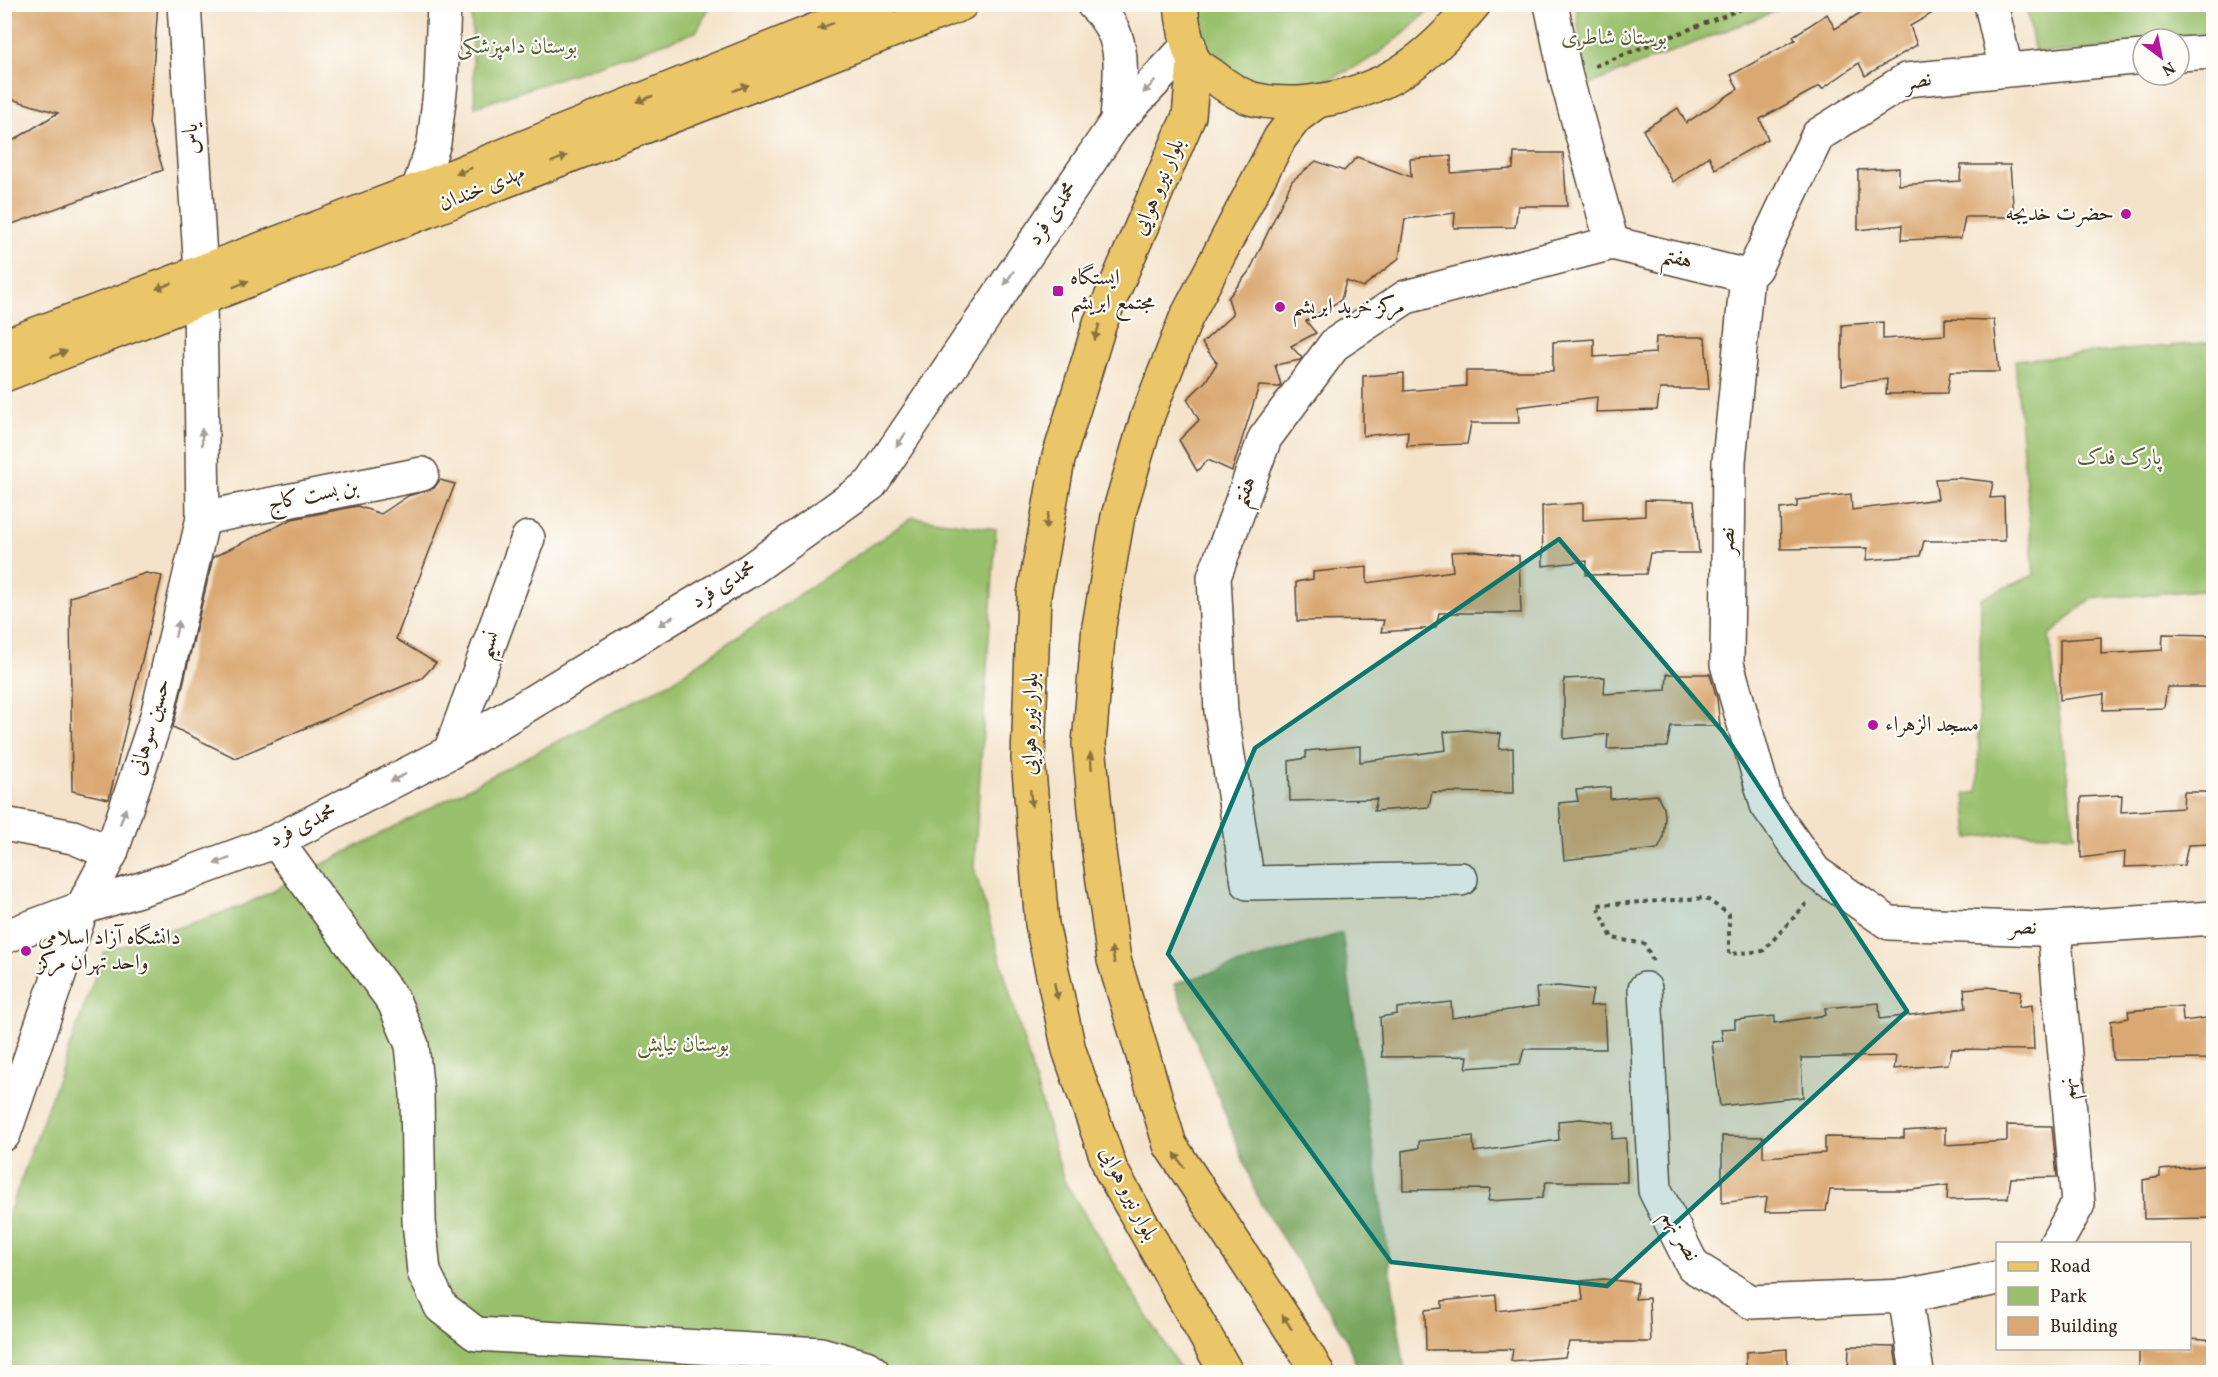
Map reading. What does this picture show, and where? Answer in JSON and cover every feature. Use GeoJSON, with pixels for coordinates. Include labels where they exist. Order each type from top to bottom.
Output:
{"type":"FeatureCollection","features":[{"type":"Feature","properties":{"kind":"main road","name":"مهدی خندان"},"geometry":{"type":"LineString","coordinates":[[4,375],[418,190],[880,4]]}},
{"type":"Feature","properties":{"kind":"main road","name":"مهدی خندان"},"geometry":{"type":"LineString","coordinates":[[4,346],[200,286],[631,130],[961,4]]}},
{"type":"Feature","properties":{"kind":"main road","name":"بلوار نیرو هوایی"},"geometry":{"type":"LineString","coordinates":[[1181,4],[1183,26],[1192,53],[1189,116],[1100,323],[1058,460],[1034,595],[1028,759],[1042,924],[1069,1050],[1111,1170],[1226,1372]]}},
{"type":"Feature","properties":{"kind":"main road"},"geometry":{"type":"LineString","coordinates":[[1192,53],[1223,84],[1252,99],[1316,102],[1370,86],[1398,73],[1426,54],[1451,31],[1474,4]]}},
{"type":"Feature","properties":{"kind":"main road"},"geometry":{"type":"LineString","coordinates":[[1316,102],[1296,117],[1280,138],[1186,318],[1148,415],[1118,516],[1099,626],[1089,744],[1099,852],[1114,960],[1170,1145],[1317,1372]]}},
{"type":"Feature","properties":{"kind":"street","name":"یاس"},"geometry":{"type":"LineString","coordinates":[[184,4],[200,286]]}},
{"type":"Feature","properties":{"kind":"street"},"geometry":{"type":"LineString","coordinates":[[418,190],[434,143],[441,83],[444,4]]}},
{"type":"Feature","properties":{"kind":"street"},"geometry":{"type":"LineString","coordinates":[[1093,4],[1116,33],[1121,52],[1117,121]]}},
{"type":"Feature","properties":{"kind":"street"},"geometry":{"type":"LineString","coordinates":[[1551,4],[1566,77],[1612,243]]}},
{"type":"Feature","properties":{"kind":"street"},"geometry":{"type":"LineString","coordinates":[[1991,4],[2006,70]]}},
{"type":"Feature","properties":{"kind":"street"},"geometry":{"type":"LineString","coordinates":[[2191,53],[2214,52]]}},
{"type":"Feature","properties":{"kind":"street","name":"محمدی فرد"},"geometry":{"type":"LineString","coordinates":[[4,937],[276,841],[450,752],[750,570],[872,484],[1117,121],[1192,53]]}},
{"type":"Feature","properties":{"kind":"street","name":"نصر"},"geometry":{"type":"LineString","coordinates":[[2131,58],[1906,80],[1818,135],[1755,268],[1747,276],[1729,461],[1727,663],[1767,805],[1815,872],[1889,923],[2054,928],[2214,918]]}},
{"type":"Feature","properties":{"kind":"street","name":"هفتم"},"geometry":{"type":"LineString","coordinates":[[1461,879],[1248,883],[1221,712],[1214,577],[1265,438],[1335,344],[1406,297],[1612,243],[1747,276]]}},
{"type":"Feature","properties":{"kind":"street","name":"حسین سوهانی"},"geometry":{"type":"LineString","coordinates":[[4,1134],[82,908],[111,853],[157,716],[203,518],[200,286]]}},
{"type":"Feature","properties":{"kind":"street","name":"بن بست کاج"},"geometry":{"type":"LineString","coordinates":[[203,518],[422,474]]}},
{"type":"Feature","properties":{"kind":"street","name":"نسیم"},"geometry":{"type":"LineString","coordinates":[[450,752],[528,538]]}},
{"type":"Feature","properties":{"kind":"street"},"geometry":{"type":"LineString","coordinates":[[4,824],[73,837],[111,853]]}},
{"type":"Feature","properties":{"kind":"street"},"geometry":{"type":"LineString","coordinates":[[276,841],[394,1002],[412,1045],[417,1094],[419,1221],[424,1272],[441,1307],[476,1334],[821,1354],[866,1366],[873,1372]]}},
{"type":"Feature","properties":{"kind":"street","name":"نهم"},"geometry":{"type":"LineString","coordinates":[[2054,928],[2078,1204],[2057,1242]]}},
{"type":"Feature","properties":{"kind":"street","name":"نصر نهم"},"geometry":{"type":"LineString","coordinates":[[1646,988],[1655,1191],[1693,1266],[1751,1302],[1905,1296]]}},
{"type":"Feature","properties":{"kind":"street"},"geometry":{"type":"LineString","coordinates":[[1917,1372],[1905,1296],[1996,1278]]}},
{"type":"Feature","properties":{"kind":"path"},"geometry":{"type":"LineString","coordinates":[[1566,77],[1754,4]]}},
{"type":"Feature","properties":{"kind":"path"},"geometry":{"type":"LineString","coordinates":[[1646,988],[1656,968],[1645,944],[1612,938],[1597,905],[1705,898],[1729,914],[1730,954],[1763,951],[1828,880]]}},
{"type":"Feature","properties":{"kind":"highlighted area"},"geometry":{"type":"Polygon","coordinates":[[[1559,539],[1723,732],[1907,1011],[1607,1286],[1391,1262],[1168,954],[1255,748],[1559,539]]]}},
{"type":"Feature","properties":{"kind":"green space","name":"بوستان دامپزشکی"},"geometry":{"type":"Polygon","coordinates":[[[471,4],[711,5],[696,32],[475,107],[471,4]]]}},
{"type":"Feature","properties":{"kind":"green space","name":"بوستان شاطری"},"geometry":{"type":"Polygon","coordinates":[[[1576,4],[1791,5],[1585,86],[1576,4]]]}},
{"type":"Feature","properties":{"kind":"green space"},"geometry":{"type":"Polygon","coordinates":[[[1199,5],[1433,5],[1396,40],[1352,69],[1311,85],[1277,87],[1253,84],[1234,76],[1226,69],[1214,56],[1205,41],[1201,28],[1199,5]]]}},
{"type":"Feature","properties":{"kind":"green space"},"geometry":{"type":"Polygon","coordinates":[[[2026,5],[2213,5],[2213,41],[2191,40],[2191,27],[2131,27],[2131,47],[2035,54],[2026,5]]]}},
{"type":"Feature","properties":{"kind":"green space","name":"پارک فدک"},"geometry":{"type":"Polygon","coordinates":[[[2213,342],[2213,589],[2090,599],[2049,636],[2075,835],[2019,833],[1969,838],[1965,794],[1978,792],[1981,598],[2034,575],[2015,360],[2213,342]]]}},
{"type":"Feature","properties":{"kind":"green space","name":"بوستان نیایش"},"geometry":{"type":"Polygon","coordinates":[[[913,517],[996,529],[974,868],[1064,1181],[1182,1372],[5,1372],[4,1227],[104,952],[243,906],[671,682],[913,517]]]}},
{"type":"Feature","properties":{"kind":"green space"},"geometry":{"type":"Polygon","coordinates":[[[1342,933],[1405,1372],[1359,1372],[1346,1338],[1260,1203],[1174,984],[1342,933]]]}},
{"type":"Feature","properties":{"kind":"building"},"geometry":{"type":"Polygon","coordinates":[[[4,4],[158,4],[149,124],[163,170],[4,227],[4,146],[58,113],[4,97],[4,4]]]}},
{"type":"Feature","properties":{"kind":"building"},"geometry":{"type":"Polygon","coordinates":[[[1874,4],[1948,4],[1910,26],[1917,45],[1865,76],[1859,63],[1822,89],[1820,86],[1760,119],[1768,139],[1715,169],[1709,156],[1673,182],[1643,130],[1678,108],[1686,123],[1738,89],[1731,75],[1795,40],[1793,36],[1827,14],[1835,29],[1874,4]]]}},
{"type":"Feature","properties":{"kind":"building","name":"مرکز خرید ابریشم"},"geometry":{"type":"Polygon","coordinates":[[[1514,153],[1563,153],[1567,206],[1518,206],[1515,227],[1454,228],[1455,213],[1405,219],[1399,258],[1363,287],[1346,281],[1341,300],[1306,321],[1316,333],[1291,346],[1302,358],[1275,365],[1281,385],[1279,387],[1259,386],[1232,471],[1208,460],[1197,471],[1179,440],[1199,420],[1187,399],[1205,382],[1217,363],[1202,343],[1233,314],[1228,298],[1250,270],[1292,181],[1316,161],[1344,171],[1357,157],[1411,177],[1410,159],[1451,156],[1451,173],[1513,169],[1514,153]]]}},
{"type":"Feature","properties":{"kind":"building"},"geometry":{"type":"Polygon","coordinates":[[[1961,165],[2010,165],[2014,217],[1965,217],[1961,238],[1901,240],[1902,225],[1858,230],[1858,170],[1899,168],[1899,185],[1960,181],[1961,165]]]}},
{"type":"Feature","properties":{"kind":"building"},"geometry":{"type":"Polygon","coordinates":[[[1945,319],[1994,320],[1999,372],[1950,372],[1947,393],[1886,394],[1887,379],[1842,385],[1842,325],[1883,322],[1883,339],[1945,335],[1945,319]]]}},
{"type":"Feature","properties":{"kind":"building"},"geometry":{"type":"Polygon","coordinates":[[[1656,337],[1705,337],[1709,389],[1660,389],[1657,410],[1596,412],[1597,397],[1518,407],[1519,423],[1471,423],[1467,444],[1407,446],[1408,431],[1363,436],[1363,376],[1404,373],[1404,391],[1466,386],[1466,371],[1553,371],[1553,342],[1594,339],[1594,357],[1655,353],[1656,337]]]}},
{"type":"Feature","properties":{"kind":"building"},"geometry":{"type":"Polygon","coordinates":[[[1959,478],[1993,482],[1990,498],[2004,497],[2005,541],[1924,541],[1920,556],[1866,560],[1868,548],[1781,549],[1780,509],[1797,507],[1797,500],[1851,494],[1852,510],[1938,499],[1935,479],[1959,478]]]}},
{"type":"Feature","properties":{"kind":"building"},"geometry":{"type":"Polygon","coordinates":[[[440,480],[455,484],[396,639],[436,663],[422,678],[235,758],[173,727],[213,557],[292,519],[357,506],[381,514],[408,496],[434,488],[440,480]]]}},
{"type":"Feature","properties":{"kind":"building"},"geometry":{"type":"Polygon","coordinates":[[[1645,500],[1694,501],[1699,553],[1650,553],[1646,574],[1586,575],[1587,561],[1543,566],[1542,506],[1583,503],[1583,520],[1645,516],[1645,500]]]}},
{"type":"Feature","properties":{"kind":"building"},"geometry":{"type":"Polygon","coordinates":[[[1474,551],[1519,556],[1521,613],[1439,613],[1436,628],[1381,632],[1384,620],[1297,621],[1296,582],[1313,579],[1313,572],[1367,567],[1367,583],[1453,571],[1451,552],[1474,551]]]}},
{"type":"Feature","properties":{"kind":"building"},"geometry":{"type":"Polygon","coordinates":[[[146,573],[162,576],[109,799],[72,791],[70,597],[146,573]]]}},
{"type":"Feature","properties":{"kind":"building"},"geometry":{"type":"Polygon","coordinates":[[[2163,634],[2212,635],[2214,687],[2167,687],[2164,708],[2103,710],[2104,694],[2060,700],[2060,640],[2101,637],[2101,654],[2162,650],[2163,634]]]}},
{"type":"Feature","properties":{"kind":"building"},"geometry":{"type":"Polygon","coordinates":[[[1667,674],[1710,674],[1717,699],[1720,726],[1671,726],[1667,747],[1607,749],[1608,734],[1564,739],[1564,679],[1605,677],[1604,694],[1666,690],[1667,674]]]}},
{"type":"Feature","properties":{"kind":"building"},"geometry":{"type":"Polygon","coordinates":[[[1466,730],[1501,734],[1499,749],[1513,748],[1514,793],[1432,792],[1429,807],[1374,811],[1377,799],[1290,801],[1289,761],[1306,758],[1306,751],[1360,746],[1360,762],[1446,750],[1444,732],[1466,730]]]}},
{"type":"Feature","properties":{"kind":"building"},"geometry":{"type":"Polygon","coordinates":[[[1610,787],[1610,799],[1657,795],[1664,808],[1665,817],[1663,839],[1658,849],[1564,860],[1559,803],[1578,801],[1576,790],[1610,787]]]}},
{"type":"Feature","properties":{"kind":"building"},"geometry":{"type":"Polygon","coordinates":[[[2184,792],[2214,792],[2214,844],[2188,845],[2184,865],[2124,867],[2125,852],[2081,858],[2081,797],[2122,795],[2121,812],[2183,808],[2184,792]]]}},
{"type":"Feature","properties":{"kind":"building"},"geometry":{"type":"Polygon","coordinates":[[[1558,986],[1593,990],[1590,1006],[1604,1005],[1606,1049],[1524,1049],[1520,1064],[1466,1068],[1468,1056],[1382,1057],[1380,1017],[1397,1014],[1397,1008],[1451,1002],[1452,1018],[1538,1006],[1536,988],[1558,986]]]}},
{"type":"Feature","properties":{"kind":"building"},"geometry":{"type":"Polygon","coordinates":[[[1986,987],[2021,991],[2019,1007],[2032,1005],[2034,1050],[1952,1049],[1948,1064],[1894,1069],[1896,1056],[1801,1058],[1803,1097],[1720,1106],[1712,1042],[1723,1041],[1721,1029],[1735,1028],[1735,1020],[1775,1016],[1774,1023],[1826,1015],[1825,1008],[1879,1003],[1880,1019],[1966,1008],[1964,989],[1986,987]]]}},
{"type":"Feature","properties":{"kind":"building"},"geometry":{"type":"Polygon","coordinates":[[[2182,1006],[2183,1021],[2214,1017],[2214,1059],[2113,1060],[2111,1021],[2129,1018],[2128,1011],[2182,1006]]]}},
{"type":"Feature","properties":{"kind":"building"},"geometry":{"type":"Polygon","coordinates":[[[1581,1119],[1614,1123],[1612,1139],[1626,1138],[1627,1182],[1546,1182],[1542,1198],[1488,1201],[1490,1189],[1403,1190],[1402,1151],[1419,1148],[1419,1141],[1473,1136],[1474,1152],[1559,1140],[1558,1121],[1581,1119]]]}},
{"type":"Feature","properties":{"kind":"building"},"geometry":{"type":"Polygon","coordinates":[[[2007,1125],[2052,1126],[2057,1177],[2011,1178],[2008,1198],[1947,1200],[1948,1185],[1912,1190],[1830,1190],[1826,1211],[1765,1212],[1767,1197],[1722,1203],[1722,1136],[1763,1137],[1763,1157],[1825,1153],[1825,1137],[1904,1138],[1904,1131],[1945,1128],[1945,1145],[2007,1141],[2007,1125]]]}},
{"type":"Feature","properties":{"kind":"building"},"geometry":{"type":"Polygon","coordinates":[[[2214,1165],[2214,1218],[2144,1219],[2143,1180],[2160,1177],[2160,1170],[2214,1165]]]}},
{"type":"Feature","properties":{"kind":"building"},"geometry":{"type":"Polygon","coordinates":[[[1604,1279],[1638,1283],[1635,1299],[1649,1298],[1651,1342],[1569,1342],[1565,1357],[1511,1361],[1513,1349],[1426,1350],[1425,1310],[1442,1308],[1442,1301],[1496,1295],[1497,1311],[1583,1300],[1581,1281],[1604,1279]]]}},
{"type":"Feature","properties":{"kind":"building"},"geometry":{"type":"Polygon","coordinates":[[[2191,1338],[2214,1340],[2214,1372],[2139,1372],[2139,1350],[2191,1350],[2191,1338]]]}},
{"type":"Feature","properties":{"kind":"building"},"geometry":{"type":"Polygon","coordinates":[[[1849,1346],[1894,1347],[1898,1372],[1848,1372],[1849,1346]]]}},
{"type":"Feature","properties":{"kind":"building"},"geometry":{"type":"Polygon","coordinates":[[[1787,1349],[1787,1372],[1746,1372],[1746,1352],[1787,1349]]]}},
{"type":"Feature","properties":{"kind":"place","name":"حضرت خدیجه"},"geometry":{"type":"Point","coordinates":[2126,214]}},
{"type":"Feature","properties":{"kind":"place","name":"ایستگاه مجتمع ابریشم"},"geometry":{"type":"Point","coordinates":[1058,291]}},
{"type":"Feature","properties":{"kind":"place","name":"مرکز خرید ابریشم"},"geometry":{"type":"Point","coordinates":[1280,307]}},
{"type":"Feature","properties":{"kind":"place","name":"مسجد الزهراء"},"geometry":{"type":"Point","coordinates":[1873,725]}},
{"type":"Feature","properties":{"kind":"place","name":"دانشگاه آزاد اسلامی واحد تهران مرکز"},"geometry":{"type":"Point","coordinates":[26,951]}}]}
